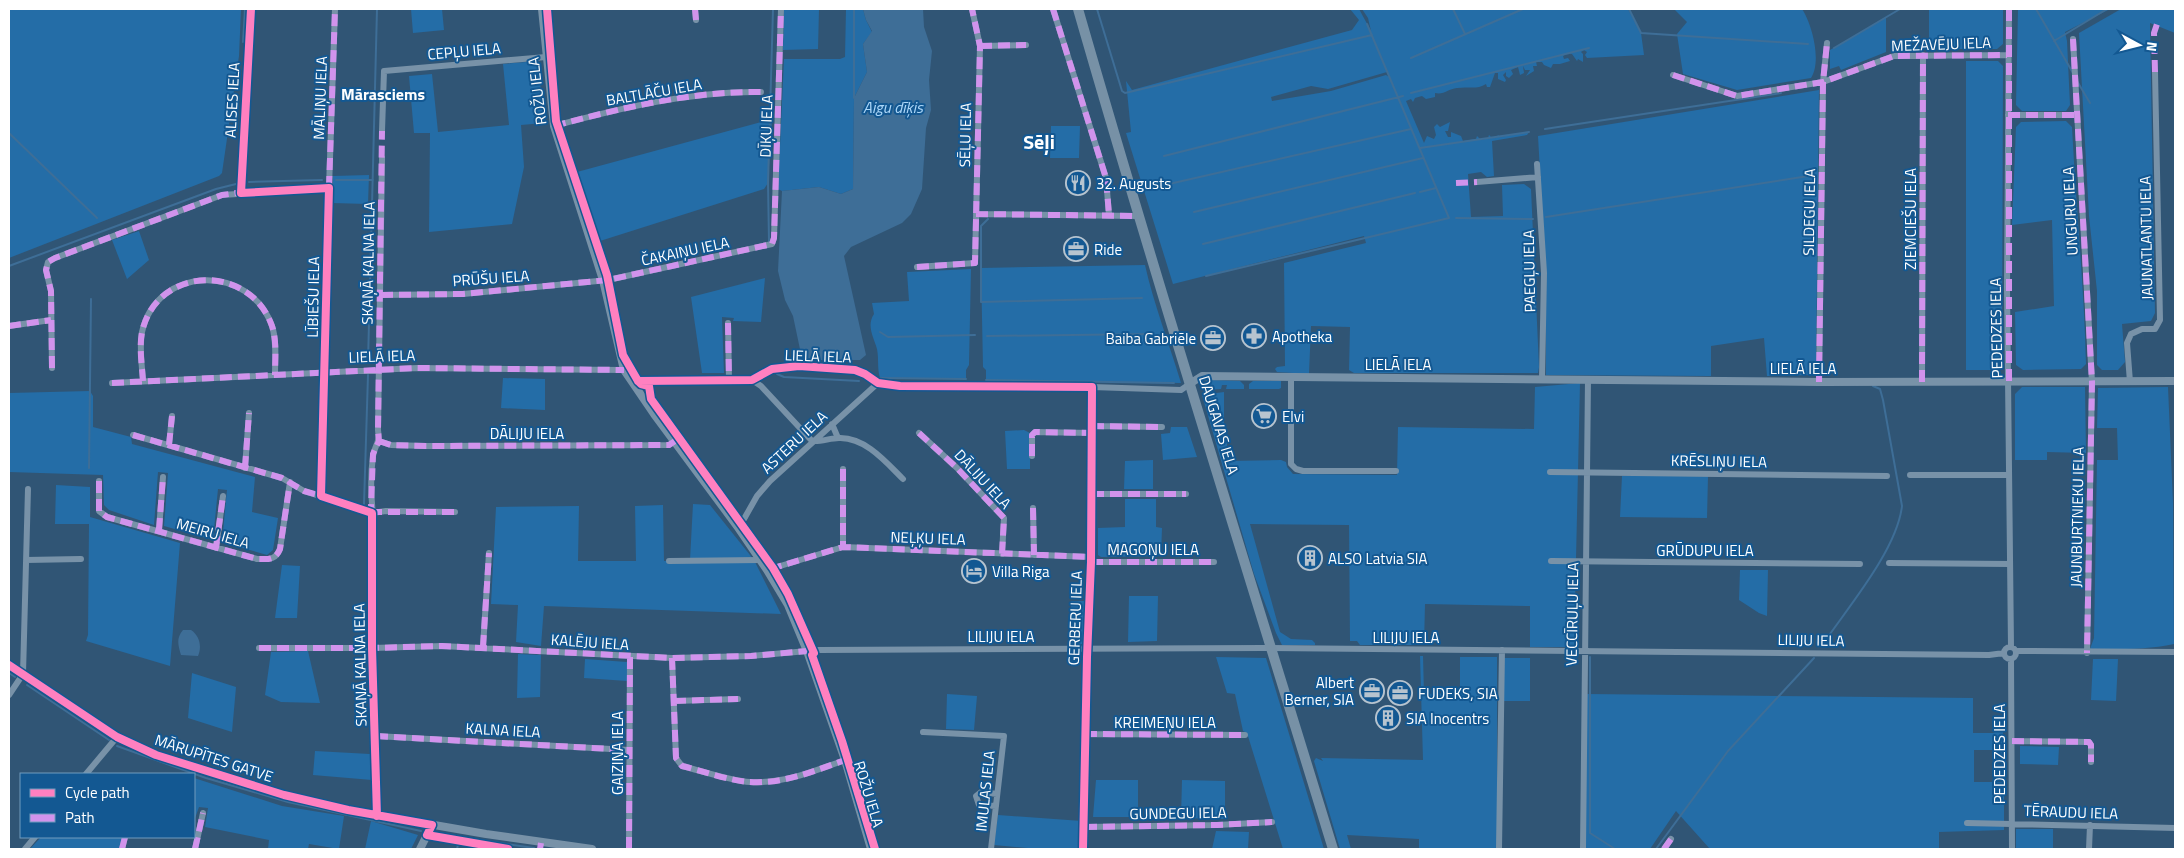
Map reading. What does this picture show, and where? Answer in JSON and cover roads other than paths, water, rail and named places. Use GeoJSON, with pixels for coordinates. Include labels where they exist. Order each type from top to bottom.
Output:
{"type":"FeatureCollection","features":[{"type":"Feature","properties":{"kind":"main road","name":"DAUGAVAS IELA"},"geometry":{"type":"LineString","coordinates":[[1078,9],[1138,216],[1333,849]]}},
{"type":"Feature","properties":{"kind":"street","name":"ALISES IELA"},"geometry":{"type":"LineString","coordinates":[[241,193],[251,9]]}},
{"type":"Feature","properties":{"kind":"street","name":"MĀLIŅU IELA"},"geometry":{"type":"LineString","coordinates":[[329,188],[335,9]]}},
{"type":"Feature","properties":{"kind":"street","name":"ROŽU IELA"},"geometry":{"type":"LineString","coordinates":[[542,9],[554,126],[603,280],[624,370],[737,526],[788,605],[807,651],[845,760],[872,849]]}},
{"type":"Feature","properties":{"kind":"street"},"geometry":{"type":"LineString","coordinates":[[695,9],[696,20]]}},
{"type":"Feature","properties":{"kind":"street","name":"DĪĶU IELA"},"geometry":{"type":"LineString","coordinates":[[772,244],[781,9]]}},
{"type":"Feature","properties":{"kind":"street","name":"SĒĻU IELA"},"geometry":{"type":"LineString","coordinates":[[917,267],[975,263],[980,46],[972,9]]}},
{"type":"Feature","properties":{"kind":"street"},"geometry":{"type":"LineString","coordinates":[[1053,9],[1106,178],[1109,215]]}},
{"type":"Feature","properties":{"kind":"street","name":"PEDEDZES IELA"},"geometry":{"type":"LineString","coordinates":[[2009,9],[2007,55],[2009,475],[2010,564],[2014,649]]}},
{"type":"Feature","properties":{"kind":"street","name":"UNGURU IELA"},"geometry":{"type":"LineString","coordinates":[[2073,39],[2092,382]]}},
{"type":"Feature","properties":{"kind":"street","name":"SILDEGU IELA"},"geometry":{"type":"LineString","coordinates":[[1819,382],[1823,82],[1827,43]]}},
{"type":"Feature","properties":{"kind":"street"},"geometry":{"type":"LineString","coordinates":[[980,46],[1026,45]]}},
{"type":"Feature","properties":{"kind":"street","name":"ZIEMCIEŠU IELA"},"geometry":{"type":"LineString","coordinates":[[1922,382],[1924,55]]}},
{"type":"Feature","properties":{"kind":"street","name":"MEŽAVĒJU IELA"},"geometry":{"type":"LineString","coordinates":[[1673,76],[1737,96],[1823,82],[1894,56],[2007,55]]}},
{"type":"Feature","properties":{"kind":"street","name":"CEPĻU IELA"},"geometry":{"type":"LineString","coordinates":[[382,131],[384,71],[546,57]]}},
{"type":"Feature","properties":{"kind":"street","name":"JAUNATLANTU IELA"},"geometry":{"type":"LineString","coordinates":[[2130,382],[2127,343],[2131,334],[2142,329],[2155,329],[2160,320],[2154,72]]}},
{"type":"Feature","properties":{"kind":"street","name":"BALTLĀČU IELA"},"geometry":{"type":"LineString","coordinates":[[554,126],[630,107],[733,91],[761,92]]}},
{"type":"Feature","properties":{"kind":"street"},"geometry":{"type":"LineString","coordinates":[[2008,115],[2077,115]]}},
{"type":"Feature","properties":{"kind":"street","name":"SKAŅĀ KALNA IELA"},"geometry":{"type":"LineString","coordinates":[[377,816],[372,648],[371,507],[373,454],[379,441],[382,158]]}},
{"type":"Feature","properties":{"kind":"street","name":"PAEGĻU IELA"},"geometry":{"type":"LineString","coordinates":[[1537,164],[1544,274],[1542,379]]}},
{"type":"Feature","properties":{"kind":"street"},"geometry":{"type":"LineString","coordinates":[[1477,182],[1538,177]]}},
{"type":"Feature","properties":{"kind":"street"},"geometry":{"type":"LineString","coordinates":[[52,368],[51,291],[46,270],[48,262],[54,258],[222,195],[329,188]]}},
{"type":"Feature","properties":{"kind":"street","name":"LĪBIEŠU IELA"},"geometry":{"type":"LineString","coordinates":[[321,496],[329,188]]}},
{"type":"Feature","properties":{"kind":"street"},"geometry":{"type":"LineString","coordinates":[[976,214],[1138,216]]}},
{"type":"Feature","properties":{"kind":"street","name":"ČAKAIŅU IELA"},"geometry":{"type":"LineString","coordinates":[[603,280],[772,244]]}},
{"type":"Feature","properties":{"kind":"street"},"geometry":{"type":"LineString","coordinates":[[143,381],[142,332],[152,310],[160,299],[180,285],[191,281],[203,280],[224,281],[236,286],[259,304],[272,327],[275,375]]}},
{"type":"Feature","properties":{"kind":"street","name":"PRŪŠU IELA"},"geometry":{"type":"LineString","coordinates":[[381,295],[462,294],[603,280]]}},
{"type":"Feature","properties":{"kind":"street"},"geometry":{"type":"LineString","coordinates":[[9,326],[51,320]]}},
{"type":"Feature","properties":{"kind":"street"},"geometry":{"type":"LineString","coordinates":[[728,323],[729,380]]}},
{"type":"Feature","properties":{"kind":"street","name":"LIELĀ IELA"},"geometry":{"type":"LineString","coordinates":[[633,383],[642,380],[752,380],[772,369],[799,366],[855,370],[878,383],[900,386],[1092,387],[1181,390],[1202,376],[1819,382],[2175,381]]}},
{"type":"Feature","properties":{"kind":"street","name":"LIELĀ IELA"},"geometry":{"type":"LineString","coordinates":[[112,383],[379,369],[624,370]]}},
{"type":"Feature","properties":{"kind":"street"},"geometry":{"type":"LineString","coordinates":[[1291,377],[1290,458],[1291,464],[1296,469],[1303,471],[1396,471]]}},
{"type":"Feature","properties":{"kind":"street","name":"VECCĪRUĻU IELA"},"geometry":{"type":"LineString","coordinates":[[1583,849],[1588,379]]}},
{"type":"Feature","properties":{"kind":"street"},"geometry":{"type":"LineString","coordinates":[[752,380],[761,386],[812,441],[838,438],[865,445],[880,456],[903,479]]}},
{"type":"Feature","properties":{"kind":"street","name":"JAUNBURTNIEKU IELA"},"geometry":{"type":"LineString","coordinates":[[2087,653],[2092,382]]}},
{"type":"Feature","properties":{"kind":"street","name":"ASTERU IELA"},"geometry":{"type":"LineString","coordinates":[[737,526],[744,519],[757,496],[812,441],[878,383]]}},
{"type":"Feature","properties":{"kind":"street","name":"GERBERU IELA"},"geometry":{"type":"LineString","coordinates":[[1084,849],[1085,734],[1091,559],[1092,387]]}},
{"type":"Feature","properties":{"kind":"street"},"geometry":{"type":"LineString","coordinates":[[245,468],[249,414]]}},
{"type":"Feature","properties":{"kind":"street"},"geometry":{"type":"LineString","coordinates":[[169,445],[172,416]]}},
{"type":"Feature","properties":{"kind":"street"},"geometry":{"type":"LineString","coordinates":[[832,424],[838,438]]}},
{"type":"Feature","properties":{"kind":"street"},"geometry":{"type":"LineString","coordinates":[[1032,456],[1032,436],[1035,432],[1162,427]]}},
{"type":"Feature","properties":{"kind":"street","name":"DĀLIJU IELA"},"geometry":{"type":"LineString","coordinates":[[919,433],[957,468],[1004,518],[1002,554]]}},
{"type":"Feature","properties":{"kind":"street"},"geometry":{"type":"LineString","coordinates":[[133,435],[282,478],[304,491],[372,513],[386,511],[455,512]]}},
{"type":"Feature","properties":{"kind":"street","name":"DĀLIJU IELA"},"geometry":{"type":"LineString","coordinates":[[379,441],[391,445],[426,446],[669,445],[675,441]]}},
{"type":"Feature","properties":{"kind":"street"},"geometry":{"type":"LineString","coordinates":[[843,469],[843,547]]}},
{"type":"Feature","properties":{"kind":"street","name":"KRĒSLIŅU IELA"},"geometry":{"type":"LineString","coordinates":[[1550,472],[1888,476]]}},
{"type":"Feature","properties":{"kind":"street"},"geometry":{"type":"LineString","coordinates":[[1910,475],[2009,475]]}},
{"type":"Feature","properties":{"kind":"street"},"geometry":{"type":"LineString","coordinates":[[159,530],[163,477]]}},
{"type":"Feature","properties":{"kind":"street","name":"MEIRU IELA"},"geometry":{"type":"LineString","coordinates":[[99,481],[99,511],[107,517],[159,530],[257,559],[272,559],[277,555],[290,482]]}},
{"type":"Feature","properties":{"kind":"street"},"geometry":{"type":"LineString","coordinates":[[9,695],[23,674],[28,489]]}},
{"type":"Feature","properties":{"kind":"street"},"geometry":{"type":"LineString","coordinates":[[1092,494],[1186,494]]}},
{"type":"Feature","properties":{"kind":"street"},"geometry":{"type":"LineString","coordinates":[[216,548],[223,496]]}},
{"type":"Feature","properties":{"kind":"street"},"geometry":{"type":"LineString","coordinates":[[1033,508],[1034,555]]}},
{"type":"Feature","properties":{"kind":"street","name":"NEĻĶU IELA"},"geometry":{"type":"LineString","coordinates":[[767,570],[843,547],[1091,559]]}},
{"type":"Feature","properties":{"kind":"street"},"geometry":{"type":"LineString","coordinates":[[484,647],[489,553]]}},
{"type":"Feature","properties":{"kind":"street","name":"MAGOŅU IELA"},"geometry":{"type":"LineString","coordinates":[[1091,559],[1214,562]]}},
{"type":"Feature","properties":{"kind":"street"},"geometry":{"type":"LineString","coordinates":[[26,560],[81,560]]}},
{"type":"Feature","properties":{"kind":"street"},"geometry":{"type":"LineString","coordinates":[[669,561],[760,560]]}},
{"type":"Feature","properties":{"kind":"street","name":"GRŪDUPU IELA"},"geometry":{"type":"LineString","coordinates":[[1551,561],[1860,564]]}},
{"type":"Feature","properties":{"kind":"street"},"geometry":{"type":"LineString","coordinates":[[1889,563],[2010,564]]}},
{"type":"Feature","properties":{"kind":"street","name":"KALĒJU IELA"},"geometry":{"type":"LineString","coordinates":[[259,648],[484,647],[672,658],[751,656],[807,651]]}},
{"type":"Feature","properties":{"kind":"street","name":"LILIJU IELA"},"geometry":{"type":"LineString","coordinates":[[807,651],[1272,648],[1988,655],[2004,653]]}},
{"type":"Feature","properties":{"kind":"street"},"geometry":{"type":"LineString","coordinates":[[2014,649],[2016,656],[2011,660],[2004,653],[2008,648],[2087,653],[2175,652]]}},
{"type":"Feature","properties":{"kind":"street"},"geometry":{"type":"LineString","coordinates":[[1500,849],[1502,650]]}},
{"type":"Feature","properties":{"kind":"street","name":"GAIZIŅA IELA"},"geometry":{"type":"LineString","coordinates":[[629,849],[630,657]]}},
{"type":"Feature","properties":{"kind":"street"},"geometry":{"type":"LineString","coordinates":[[672,658],[676,758],[682,766],[749,782],[779,780],[806,774],[845,760]]}},
{"type":"Feature","properties":{"kind":"street","name":"PEDEDZES IELA"},"geometry":{"type":"LineString","coordinates":[[2011,660],[2012,849]]}},
{"type":"Feature","properties":{"kind":"street","name":"MĀRUPĪTES GATVE"},"geometry":{"type":"LineString","coordinates":[[9,665],[117,737],[156,755],[229,779],[299,799],[377,816],[540,846],[592,849]]}},
{"type":"Feature","properties":{"kind":"street"},"geometry":{"type":"LineString","coordinates":[[674,701],[738,699]]}},
{"type":"Feature","properties":{"kind":"street","name":"IMULAS IELA"},"geometry":{"type":"LineString","coordinates":[[923,732],[1004,736],[991,849]]}},
{"type":"Feature","properties":{"kind":"street","name":"KREIMEŅU IELA"},"geometry":{"type":"LineString","coordinates":[[1085,734],[1245,735]]}},
{"type":"Feature","properties":{"kind":"street","name":"KALNA IELA"},"geometry":{"type":"LineString","coordinates":[[376,736],[629,750]]}},
{"type":"Feature","properties":{"kind":"street"},"geometry":{"type":"LineString","coordinates":[[87,773],[117,737]]}},
{"type":"Feature","properties":{"kind":"street"},"geometry":{"type":"LineString","coordinates":[[2012,741],[2088,742],[2092,745],[2091,762]]}},
{"type":"Feature","properties":{"kind":"street"},"geometry":{"type":"LineString","coordinates":[[996,806],[979,805],[976,796],[981,792],[997,794]]}},
{"type":"Feature","properties":{"kind":"street"},"geometry":{"type":"LineString","coordinates":[[195,849],[204,813]]}},
{"type":"Feature","properties":{"kind":"street","name":"GUNDEGU IELA"},"geometry":{"type":"LineString","coordinates":[[1084,827],[1217,826],[1272,822]]}},
{"type":"Feature","properties":{"kind":"street","name":"TĒRAUDU IELA"},"geometry":{"type":"LineString","coordinates":[[1967,824],[2012,823],[2175,828]]}},
{"type":"Feature","properties":{"kind":"street"},"geometry":{"type":"LineString","coordinates":[[420,849],[432,825]]}},
{"type":"Feature","properties":{"kind":"street"},"geometry":{"type":"LineString","coordinates":[[2089,849],[2090,825]]}},
{"type":"Feature","properties":{"kind":"street"},"geometry":{"type":"LineString","coordinates":[[25,849],[34,838]]}},
{"type":"Feature","properties":{"kind":"street"},"geometry":{"type":"LineString","coordinates":[[1664,849],[1671,839]]}},
{"type":"Feature","properties":{"kind":"water","name":"Aigu dīķis"},"geometry":{"type":"Polygon","coordinates":[[[863,9],[923,9],[924,27],[932,51],[929,80],[931,110],[926,128],[922,189],[911,214],[902,223],[851,247],[844,256],[866,355],[860,360],[810,360],[801,354],[793,316],[785,300],[778,271],[782,191],[819,187],[841,194],[853,189],[854,98],[867,72],[863,44],[872,31],[863,9]]]}},
{"type":"Feature","properties":{"kind":"water"},"geometry":{"type":"Polygon","coordinates":[[[183,630],[191,630],[198,638],[200,645],[198,656],[181,655],[178,642],[183,630]]]}},
{"type":"Feature","properties":{"kind":"waterway"},"geometry":{"type":"LineString","coordinates":[[243,42],[245,9]]}},
{"type":"Feature","properties":{"kind":"waterway"},"geometry":{"type":"LineString","coordinates":[[368,362],[377,9]]}},
{"type":"Feature","properties":{"kind":"waterway"},"geometry":{"type":"LineString","coordinates":[[769,241],[768,183],[773,9]]}},
{"type":"Feature","properties":{"kind":"waterway"},"geometry":{"type":"LineString","coordinates":[[854,9],[854,98]]}},
{"type":"Feature","properties":{"kind":"waterway"},"geometry":{"type":"LineString","coordinates":[[1097,9],[1122,91],[1125,93],[1372,35]]}},
{"type":"Feature","properties":{"kind":"waterway"},"geometry":{"type":"LineString","coordinates":[[1453,9],[1465,34]]}},
{"type":"Feature","properties":{"kind":"waterway"},"geometry":{"type":"LineString","coordinates":[[1411,58],[1523,9]]}},
{"type":"Feature","properties":{"kind":"waterway"},"geometry":{"type":"LineString","coordinates":[[1629,9],[1641,33],[1808,44]]}},
{"type":"Feature","properties":{"kind":"waterway"},"geometry":{"type":"LineString","coordinates":[[1834,48],[1900,9]]}},
{"type":"Feature","properties":{"kind":"waterway"},"geometry":{"type":"LineString","coordinates":[[2036,9],[2073,73]]}},
{"type":"Feature","properties":{"kind":"waterway"},"geometry":{"type":"LineString","coordinates":[[2054,41],[2107,9]]}},
{"type":"Feature","properties":{"kind":"waterway"},"geometry":{"type":"LineString","coordinates":[[1206,276],[1449,218],[1367,24]]}},
{"type":"Feature","properties":{"kind":"waterway"},"geometry":{"type":"LineString","coordinates":[[1411,93],[1589,48]]}},
{"type":"Feature","properties":{"kind":"waterway"},"geometry":{"type":"LineString","coordinates":[[2077,81],[2090,103]]}},
{"type":"Feature","properties":{"kind":"waterway"},"geometry":{"type":"LineString","coordinates":[[1545,129],[1781,93]]}},
{"type":"Feature","properties":{"kind":"waterway"},"geometry":{"type":"LineString","coordinates":[[1164,156],[1403,96]]}},
{"type":"Feature","properties":{"kind":"waterway"},"geometry":{"type":"LineString","coordinates":[[1169,184],[1411,129]]}},
{"type":"Feature","properties":{"kind":"waterway"},"geometry":{"type":"LineString","coordinates":[[1420,148],[1529,132]]}},
{"type":"Feature","properties":{"kind":"waterway"},"geometry":{"type":"LineString","coordinates":[[9,133],[97,218]]}},
{"type":"Feature","properties":{"kind":"waterway"},"geometry":{"type":"LineString","coordinates":[[1194,212],[1423,158]]}},
{"type":"Feature","properties":{"kind":"waterway"},"geometry":{"type":"LineString","coordinates":[[1546,217],[1815,175]]}},
{"type":"Feature","properties":{"kind":"waterway"},"geometry":{"type":"LineString","coordinates":[[249,182],[322,180]]}},
{"type":"Feature","properties":{"kind":"waterway"},"geometry":{"type":"LineString","coordinates":[[336,180],[373,180]]}},
{"type":"Feature","properties":{"kind":"waterway"},"geometry":{"type":"LineString","coordinates":[[9,266],[216,189],[236,184]]}},
{"type":"Feature","properties":{"kind":"waterway"},"geometry":{"type":"LineString","coordinates":[[1420,192],[1436,188]]}},
{"type":"Feature","properties":{"kind":"waterway"},"geometry":{"type":"LineString","coordinates":[[1203,244],[1415,193]]}},
{"type":"Feature","properties":{"kind":"waterway"},"geometry":{"type":"LineString","coordinates":[[1456,218],[1533,219]]}},
{"type":"Feature","properties":{"kind":"waterway"},"geometry":{"type":"LineString","coordinates":[[988,219],[981,226],[981,302],[1142,298]]}},
{"type":"Feature","properties":{"kind":"waterway"},"geometry":{"type":"LineString","coordinates":[[89,468],[91,299]]}},
{"type":"Feature","properties":{"kind":"waterway"},"geometry":{"type":"LineString","coordinates":[[880,332],[888,337],[975,335]]}},
{"type":"Feature","properties":{"kind":"waterway"},"geometry":{"type":"LineString","coordinates":[[987,336],[1150,334]]}},
{"type":"Feature","properties":{"kind":"waterway"},"geometry":{"type":"LineString","coordinates":[[777,374],[784,377],[859,381]]}},
{"type":"Feature","properties":{"kind":"waterway"},"geometry":{"type":"LineString","coordinates":[[364,504],[368,375]]}},
{"type":"Feature","properties":{"kind":"waterway"},"geometry":{"type":"LineString","coordinates":[[880,378],[966,379]]}},
{"type":"Feature","properties":{"kind":"waterway"},"geometry":{"type":"LineString","coordinates":[[986,380],[1174,383]]}},
{"type":"Feature","properties":{"kind":"waterway"},"geometry":{"type":"LineString","coordinates":[[1825,641],[1882,558],[1898,523],[1902,506],[1883,400],[1880,389],[1873,386]]}},
{"type":"Feature","properties":{"kind":"waterway"},"geometry":{"type":"LineString","coordinates":[[1590,657],[1590,833],[1615,849]]}},
{"type":"Feature","properties":{"kind":"waterway"},"geometry":{"type":"LineString","coordinates":[[1656,849],[1728,751],[1814,658]]}},
{"type":"Feature","properties":{"kind":"waterway"},"geometry":{"type":"LineString","coordinates":[[9,673],[15,677]]}},
{"type":"Feature","properties":{"kind":"waterway"},"geometry":{"type":"LineString","coordinates":[[27,685],[109,740]]}},
{"type":"Feature","properties":{"kind":"waterway"},"geometry":{"type":"LineString","coordinates":[[117,746],[192,773]]}},
{"type":"Feature","properties":{"kind":"waterway"},"geometry":{"type":"LineString","coordinates":[[195,774],[288,802],[421,831]]}},
{"type":"Feature","properties":{"kind":"waterway"},"geometry":{"type":"LineString","coordinates":[[438,834],[534,848]]}},
{"type":"Feature","properties":{"kind":"waterway"},"geometry":{"type":"LineString","coordinates":[[457,849],[460,837]]}},
{"type":"Feature","properties":{"kind":"place","name":"32. Augusts"},"geometry":{"type":"Point","coordinates":[1078,183]}},
{"type":"Feature","properties":{"kind":"place","name":"Ride"},"geometry":{"type":"Point","coordinates":[1076,249]}},
{"type":"Feature","properties":{"kind":"place","name":"Apotheka"},"geometry":{"type":"Point","coordinates":[1254,336]}},
{"type":"Feature","properties":{"kind":"place","name":"Baiba Gabriēle"},"geometry":{"type":"Point","coordinates":[1213,338]}},
{"type":"Feature","properties":{"kind":"place","name":"Elvi"},"geometry":{"type":"Point","coordinates":[1264,416]}},
{"type":"Feature","properties":{"kind":"place","name":"ALSO Latvia SIA"},"geometry":{"type":"Point","coordinates":[1310,558]}},
{"type":"Feature","properties":{"kind":"place","name":"Villa Riga"},"geometry":{"type":"Point","coordinates":[974,571]}},
{"type":"Feature","properties":{"kind":"place","name":"Albert Berner, SIA"},"geometry":{"type":"Point","coordinates":[1372,691]}},
{"type":"Feature","properties":{"kind":"place","name":"FUDEKS, SIA"},"geometry":{"type":"Point","coordinates":[1400,693]}},
{"type":"Feature","properties":{"kind":"place","name":"SIA Inocentrs"},"geometry":{"type":"Point","coordinates":[1388,718]}},
{"type":"Feature","properties":{"kind":"district","name":"Mārasciems"},"geometry":{"type":"Point","coordinates":[383,94]}},
{"type":"Feature","properties":{"kind":"district","name":"Sēļi"},"geometry":{"type":"Point","coordinates":[1039,141]}}]}
